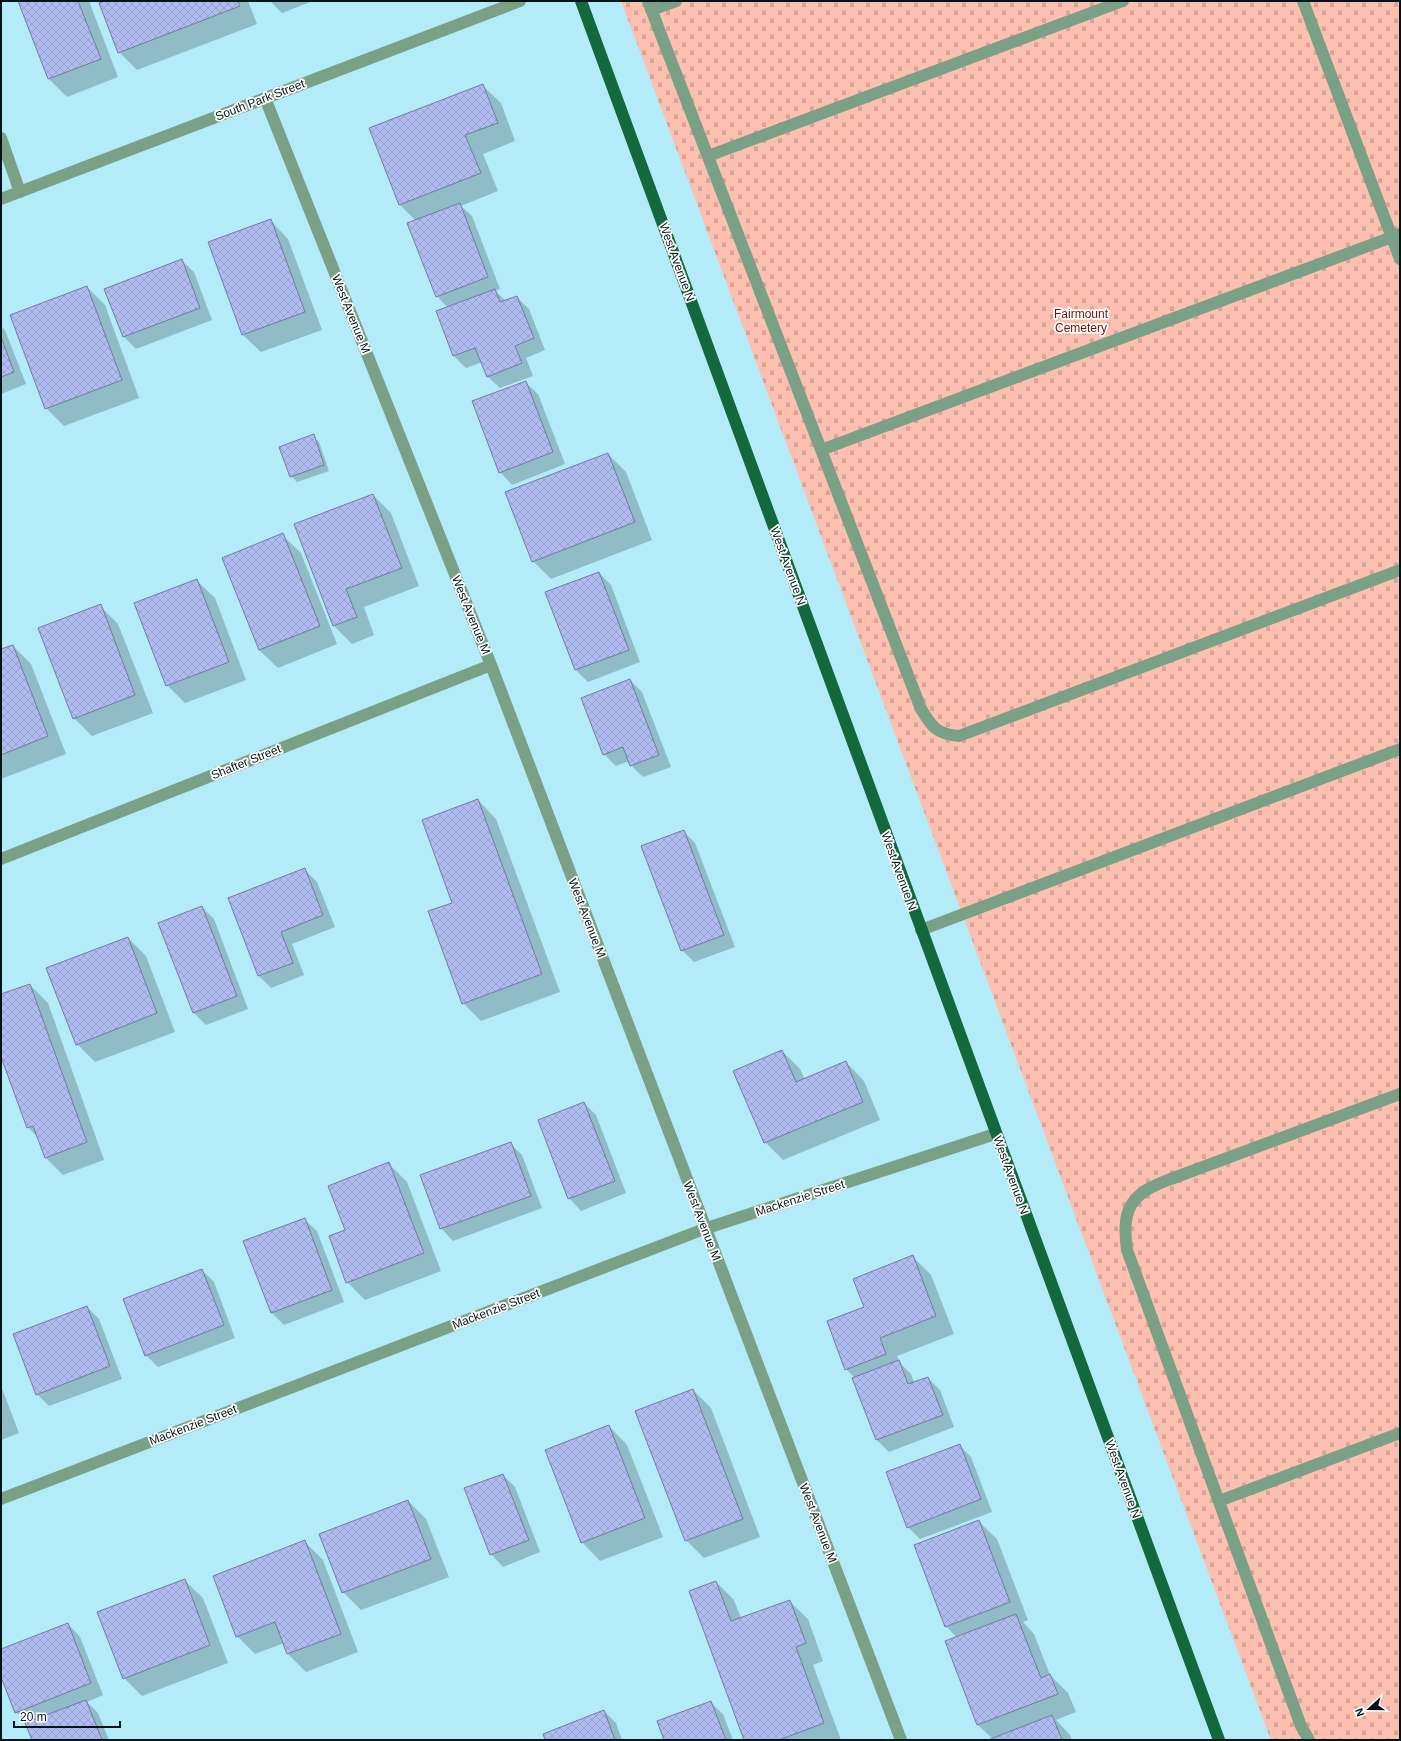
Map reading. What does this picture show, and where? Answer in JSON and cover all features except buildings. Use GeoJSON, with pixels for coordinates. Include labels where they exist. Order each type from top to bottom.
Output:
{"type":"FeatureCollection","features":[{"type":"Feature","properties":{"kind":"main road","name":"West Avenue N"},"geometry":{"type":"LineString","coordinates":[[582,1],[921,930],[1219,1740]]}},
{"type":"Feature","properties":{"kind":"street","name":"South Park Street"},"geometry":{"type":"LineString","coordinates":[[1,199],[520,1]]}},
{"type":"Feature","properties":{"kind":"street"},"geometry":{"type":"LineString","coordinates":[[676,1],[650,6],[921,709],[933,728],[946,735],[959,736],[1400,570]]}},
{"type":"Feature","properties":{"kind":"street"},"geometry":{"type":"LineString","coordinates":[[708,156],[1123,1]]}},
{"type":"Feature","properties":{"kind":"street"},"geometry":{"type":"LineString","coordinates":[[1303,1],[1396,236],[1400,259]]}},
{"type":"Feature","properties":{"kind":"street","name":"West Avenue M"},"geometry":{"type":"LineString","coordinates":[[266,98],[491,665],[704,1228],[901,1740]]}},
{"type":"Feature","properties":{"kind":"street"},"geometry":{"type":"LineString","coordinates":[[1,138],[20,192]]}},
{"type":"Feature","properties":{"kind":"street"},"geometry":{"type":"LineString","coordinates":[[821,450],[1396,236]]}},
{"type":"Feature","properties":{"kind":"street","name":"Shafter Street"},"geometry":{"type":"LineString","coordinates":[[1,859],[491,665]]}},
{"type":"Feature","properties":{"kind":"street"},"geometry":{"type":"LineString","coordinates":[[921,930],[1400,749]]}},
{"type":"Feature","properties":{"kind":"street"},"geometry":{"type":"LineString","coordinates":[[1309,1740],[1301,1726],[1127,1250],[1124,1226],[1131,1204],[1144,1191],[1168,1180],[1400,1094]]}},
{"type":"Feature","properties":{"kind":"street","name":"Mackenzie Street"},"geometry":{"type":"LineString","coordinates":[[1,1498],[704,1228],[996,1134]]}},
{"type":"Feature","properties":{"kind":"street"},"geometry":{"type":"LineString","coordinates":[[1219,1501],[1400,1433]]}},
{"type":"Feature","properties":{"kind":"green space","name":"Fairmount Cemetery"},"geometry":{"type":"Polygon","coordinates":[[[621,1],[1400,1],[1400,1740],[1271,1740],[621,1]]]}}]}
